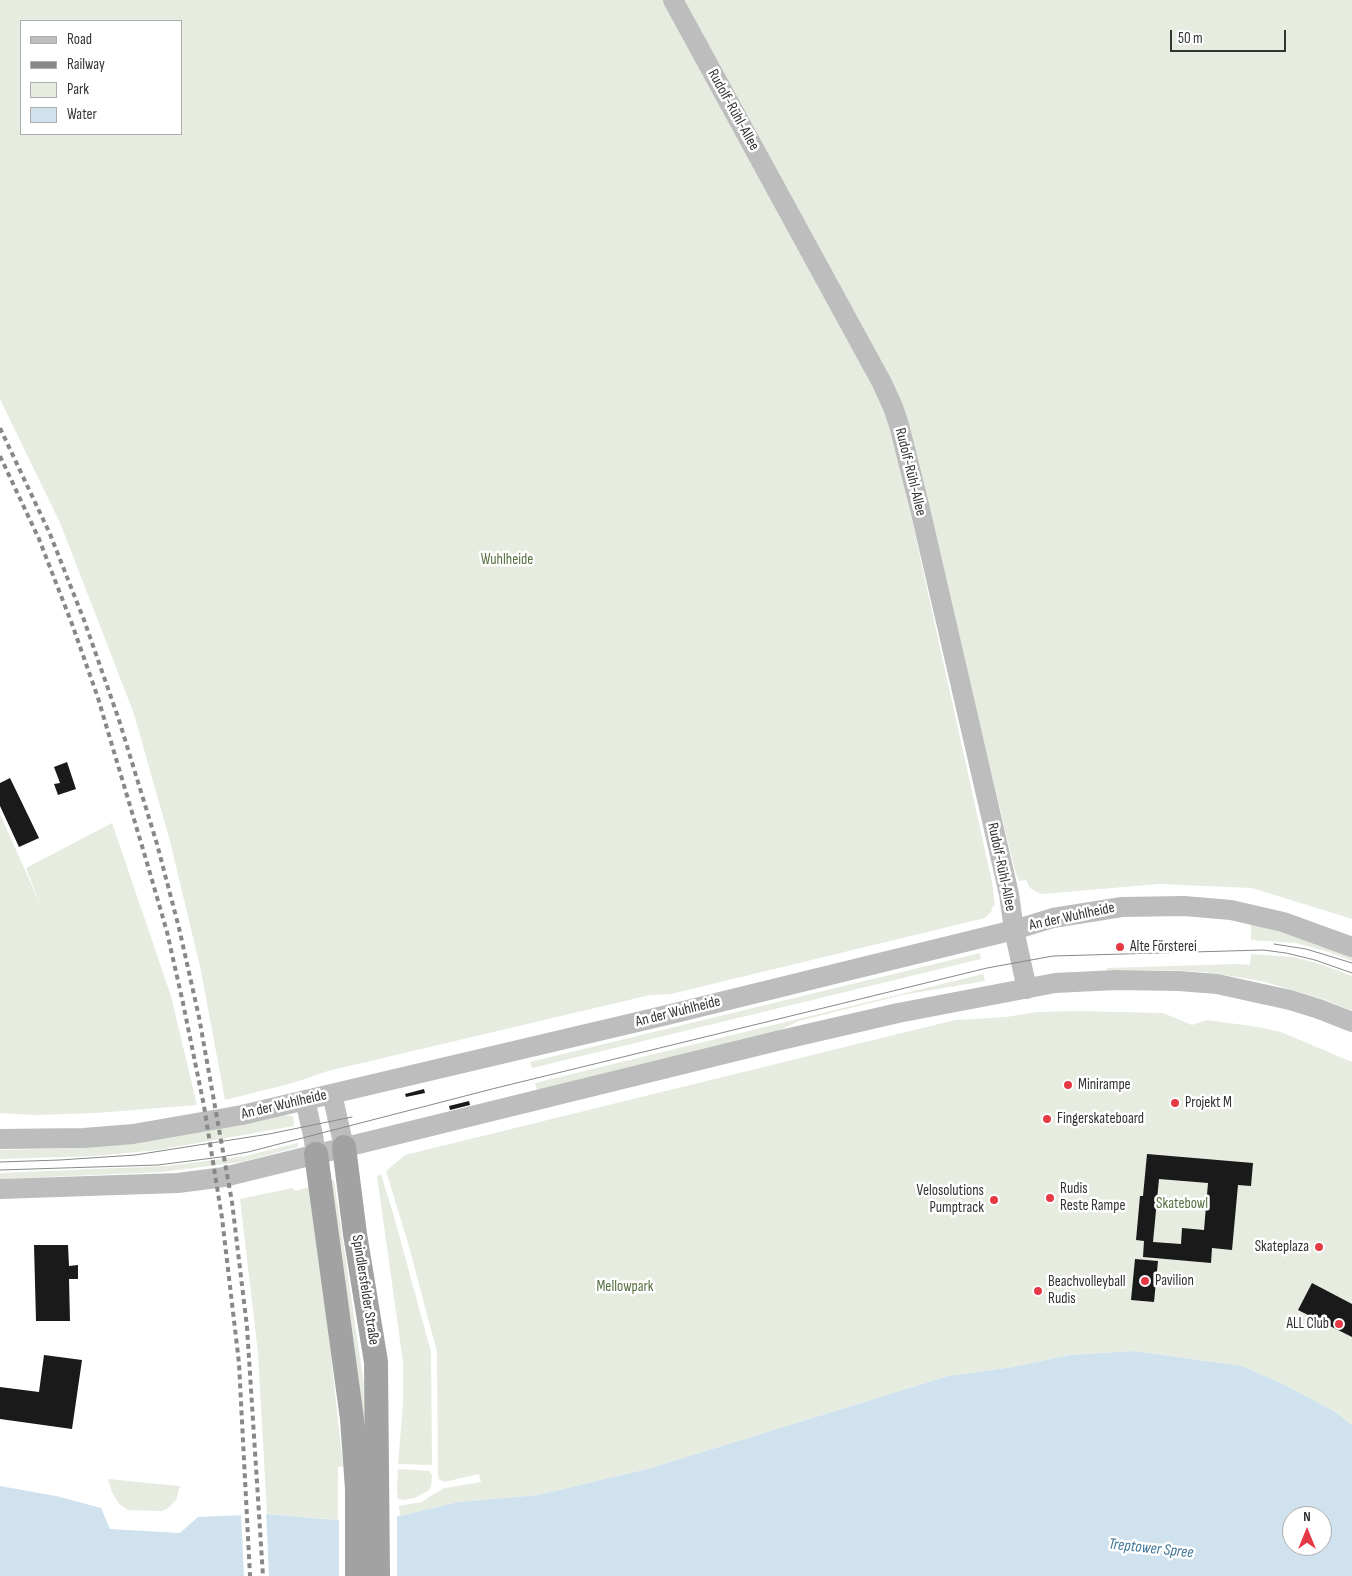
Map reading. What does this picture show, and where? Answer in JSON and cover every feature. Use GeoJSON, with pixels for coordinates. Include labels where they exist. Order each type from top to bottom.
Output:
{"type":"FeatureCollection","features":[{"type":"Feature","properties":{"kind":"highway","name":"Spindlersfelder Straße"},"geometry":{"type":"LineString","coordinates":[[344,1147],[376,1362],[368,1489]]}},
{"type":"Feature","properties":{"kind":"highway","name":"Spindlersfelder Straße"},"geometry":{"type":"LineString","coordinates":[[316,1154],[352,1419],[368,1489]]}},
{"type":"Feature","properties":{"kind":"highway"},"geometry":{"type":"LineString","coordinates":[[357,1576],[368,1489]]}},
{"type":"Feature","properties":{"kind":"highway"},"geometry":{"type":"LineString","coordinates":[[368,1489],[378,1576]]}},
{"type":"Feature","properties":{"kind":"main road","name":"Rudolf-Rühl-Allee"},"geometry":{"type":"LineString","coordinates":[[673,0],[882,384],[892,407],[922,518],[1009,894],[1014,930],[1027,989]]}},
{"type":"Feature","properties":{"kind":"main road","name":"An der Wuhlheide"},"geometry":{"type":"LineString","coordinates":[[0,1139],[84,1138],[134,1134],[242,1115],[668,1015],[1014,930],[1053,918],[1122,907],[1184,906],[1231,910],[1283,922],[1352,947]]}},
{"type":"Feature","properties":{"kind":"main road"},"geometry":{"type":"LineString","coordinates":[[0,1189],[178,1183],[224,1177],[781,1040],[898,1013],[1055,983],[1116,980],[1180,981],[1217,984],[1290,1000],[1352,1022]]}},
{"type":"Feature","properties":{"kind":"main road","name":"Spindlersfelder Straße"},"geometry":{"type":"LineString","coordinates":[[332,1094],[344,1147]]}},
{"type":"Feature","properties":{"kind":"main road","name":"Spindlersfelder Straße"},"geometry":{"type":"LineString","coordinates":[[305,1100],[316,1154]]}},
{"type":"Feature","properties":{"kind":"green space","name":"Wuhlheide"},"geometry":{"type":"Polygon","coordinates":[[[0,0],[663,0],[883,405],[897,453],[992,882],[995,905],[985,918],[671,994],[650,995],[328,1071],[293,1083],[225,1100],[201,971],[170,841],[134,714],[61,525],[0,399],[0,0]]]}},
{"type":"Feature","properties":{"kind":"green space"},"geometry":{"type":"Polygon","coordinates":[[[682,0],[1352,0],[1352,919],[1252,888],[1159,884],[1042,894],[1030,888],[1026,880],[1019,881],[1015,871],[912,443],[682,0]]]}},
{"type":"Feature","properties":{"kind":"green space"},"geometry":{"type":"Polygon","coordinates":[[[0,814],[41,906],[26,868],[112,823],[171,996],[197,1105],[96,1113],[35,1115],[0,1113],[0,814]]]}},
{"type":"Feature","properties":{"kind":"green space"},"geometry":{"type":"Polygon","coordinates":[[[1251,924],[1331,948],[1352,957],[1352,961],[1296,943],[1251,940],[1251,924]]]}},
{"type":"Feature","properties":{"kind":"green space"},"geometry":{"type":"Polygon","coordinates":[[[980,953],[981,959],[532,1068],[530,1062],[980,953]]]}},
{"type":"Feature","properties":{"kind":"green space"},"geometry":{"type":"Polygon","coordinates":[[[1251,954],[1293,957],[1320,964],[1352,976],[1352,1011],[1323,999],[1261,981],[1204,972],[1107,970],[1107,968],[1250,965],[1251,954]]]}},
{"type":"Feature","properties":{"kind":"green space"},"geometry":{"type":"Polygon","coordinates":[[[983,974],[985,981],[902,995],[799,1021],[774,1033],[537,1090],[535,1083],[983,974]]]}},
{"type":"Feature","properties":{"kind":"green space","name":"Mellowpark"},"geometry":{"type":"Polygon","coordinates":[[[1037,1012],[1163,1013],[1192,1025],[1207,1020],[1258,1027],[1281,1032],[1352,1062],[1352,1425],[1334,1411],[1283,1384],[1242,1366],[1134,1351],[1070,1355],[1013,1367],[948,1376],[651,1468],[538,1495],[458,1502],[400,1516],[399,1506],[422,1502],[445,1488],[481,1482],[479,1474],[444,1482],[439,1479],[437,1352],[408,1243],[386,1171],[405,1155],[955,1020],[1006,1017],[1037,1012]]]}},
{"type":"Feature","properties":{"kind":"green space"},"geometry":{"type":"Polygon","coordinates":[[[281,1115],[293,1116],[294,1126],[158,1150],[95,1156],[0,1159],[0,1150],[83,1148],[281,1115]]]}},
{"type":"Feature","properties":{"kind":"green space"},"geometry":{"type":"Polygon","coordinates":[[[298,1143],[298,1147],[241,1162],[162,1172],[0,1179],[0,1173],[167,1166],[245,1156],[298,1143]]]}},
{"type":"Feature","properties":{"kind":"green space"},"geometry":{"type":"Polygon","coordinates":[[[381,1174],[431,1352],[432,1465],[398,1464],[403,1403],[403,1362],[377,1176],[381,1174]]]}},
{"type":"Feature","properties":{"kind":"green space"},"geometry":{"type":"Polygon","coordinates":[[[334,1180],[365,1391],[371,1485],[327,1182],[334,1180]]]}},
{"type":"Feature","properties":{"kind":"green space"},"geometry":{"type":"Polygon","coordinates":[[[308,1187],[314,1199],[343,1466],[338,1467],[338,1520],[267,1514],[258,1353],[240,1199],[292,1188],[296,1191],[308,1187]]]}},
{"type":"Feature","properties":{"kind":"green space"},"geometry":{"type":"Polygon","coordinates":[[[398,1469],[430,1471],[432,1476],[431,1487],[415,1498],[398,1499],[398,1469]]]}},
{"type":"Feature","properties":{"kind":"green space"},"geometry":{"type":"Polygon","coordinates":[[[108,1479],[180,1486],[176,1500],[162,1511],[128,1510],[119,1504],[112,1492],[108,1479]]]}},
{"type":"Feature","properties":{"kind":"water","name":"Treptower Spree"},"geometry":{"type":"Polygon","coordinates":[[[1134,1351],[1242,1366],[1283,1384],[1334,1411],[1352,1425],[1352,1576],[0,1576],[0,1486],[56,1496],[101,1508],[110,1529],[180,1533],[198,1517],[267,1514],[370,1523],[384,1517],[400,1516],[458,1502],[538,1495],[651,1468],[948,1376],[1013,1367],[1070,1355],[1134,1351]]]}},
{"type":"Feature","properties":{"kind":"pier"},"geometry":{"type":"Polygon","coordinates":[[[266,1511],[269,1576],[244,1576],[241,1513],[266,1511]]]}},
{"type":"Feature","properties":{"kind":"pier"},"geometry":{"type":"Polygon","coordinates":[[[397,1514],[397,1576],[339,1576],[339,1518],[370,1521],[384,1515],[397,1514]]]}},
{"type":"Feature","properties":{"kind":"building"},"geometry":{"type":"Polygon","coordinates":[[[67,762],[76,789],[58,795],[54,784],[60,783],[54,767],[67,762]]]}},
{"type":"Feature","properties":{"kind":"building"},"geometry":{"type":"Polygon","coordinates":[[[10,778],[39,838],[19,847],[0,806],[0,783],[10,778]]]}},
{"type":"Feature","properties":{"kind":"building"},"geometry":{"type":"Polygon","coordinates":[[[424,1089],[425,1093],[406,1097],[405,1094],[424,1089]]]}},
{"type":"Feature","properties":{"kind":"building"},"geometry":{"type":"Polygon","coordinates":[[[469,1101],[470,1105],[450,1110],[449,1106],[469,1101]]]}},
{"type":"Feature","properties":{"kind":"building"},"geometry":{"type":"Polygon","coordinates":[[[1147,1154],[1253,1163],[1251,1186],[1238,1185],[1232,1250],[1212,1248],[1211,1263],[1143,1257],[1144,1241],[1136,1240],[1140,1196],[1143,1196],[1147,1154]],[[1159,1179],[1153,1242],[1181,1244],[1182,1228],[1204,1230],[1208,1183],[1159,1179]]]}},
{"type":"Feature","properties":{"kind":"building"},"geometry":{"type":"Polygon","coordinates":[[[34,1245],[68,1245],[69,1266],[78,1265],[78,1279],[69,1279],[70,1321],[36,1321],[34,1245]]]}},
{"type":"Feature","properties":{"kind":"building","name":"Pavilion"},"geometry":{"type":"Polygon","coordinates":[[[1135,1259],[1158,1261],[1154,1302],[1131,1300],[1135,1259]]]}},
{"type":"Feature","properties":{"kind":"building","name":"ALL Club"},"geometry":{"type":"Polygon","coordinates":[[[1312,1283],[1352,1304],[1352,1337],[1298,1310],[1312,1283]]]}},
{"type":"Feature","properties":{"kind":"building"},"geometry":{"type":"Polygon","coordinates":[[[44,1355],[82,1360],[72,1429],[0,1419],[0,1387],[39,1392],[44,1355]]]}},
{"type":"Feature","properties":{"kind":"tram line"},"geometry":{"type":"LineString","coordinates":[[1274,944],[1306,949],[1352,963]]}},
{"type":"Feature","properties":{"kind":"tram line"},"geometry":{"type":"LineString","coordinates":[[0,1170],[158,1165],[248,1152],[496,1088],[987,968],[1053,956],[1263,950],[1315,960],[1352,973]]}},
{"type":"Feature","properties":{"kind":"tram line"},"geometry":{"type":"LineString","coordinates":[[0,1162],[135,1155],[269,1134],[352,1117]]}},
{"type":"Feature","properties":{"kind":"railway"},"geometry":{"type":"LineString","coordinates":[[0,428],[50,534],[84,620],[119,720],[157,844],[179,928],[199,1017],[232,1202],[247,1327],[263,1576]]}},
{"type":"Feature","properties":{"kind":"railway"},"geometry":{"type":"LineString","coordinates":[[0,456],[39,539],[98,698],[167,932],[183,1003],[204,1106],[222,1218],[239,1363],[250,1576]]}},
{"type":"Feature","properties":{"kind":"place","name":"Alte Försterei"},"geometry":{"type":"Point","coordinates":[1120,947]}},
{"type":"Feature","properties":{"kind":"place","name":"Minirampe"},"geometry":{"type":"Point","coordinates":[1068,1085]}},
{"type":"Feature","properties":{"kind":"place","name":"Projekt M"},"geometry":{"type":"Point","coordinates":[1175,1103]}},
{"type":"Feature","properties":{"kind":"place","name":"Fingerskateboard"},"geometry":{"type":"Point","coordinates":[1047,1119]}},
{"type":"Feature","properties":{"kind":"place","name":"Rudis Reste Rampe"},"geometry":{"type":"Point","coordinates":[1050,1198]}},
{"type":"Feature","properties":{"kind":"place","name":"Velosolutions Pumptrack"},"geometry":{"type":"Point","coordinates":[994,1200]}},
{"type":"Feature","properties":{"kind":"place","name":"Skateplaza"},"geometry":{"type":"Point","coordinates":[1319,1247]}},
{"type":"Feature","properties":{"kind":"place","name":"Pavilion"},"geometry":{"type":"Point","coordinates":[1145,1281]}},
{"type":"Feature","properties":{"kind":"place","name":"Beachvolleyball Rudis"},"geometry":{"type":"Point","coordinates":[1038,1291]}},
{"type":"Feature","properties":{"kind":"place","name":"ALL Club"},"geometry":{"type":"Point","coordinates":[1339,1324]}},
{"type":"Feature","properties":{"kind":"park label","name":"Skatebowl"},"geometry":{"type":"Point","coordinates":[1182,1204]}}]}
